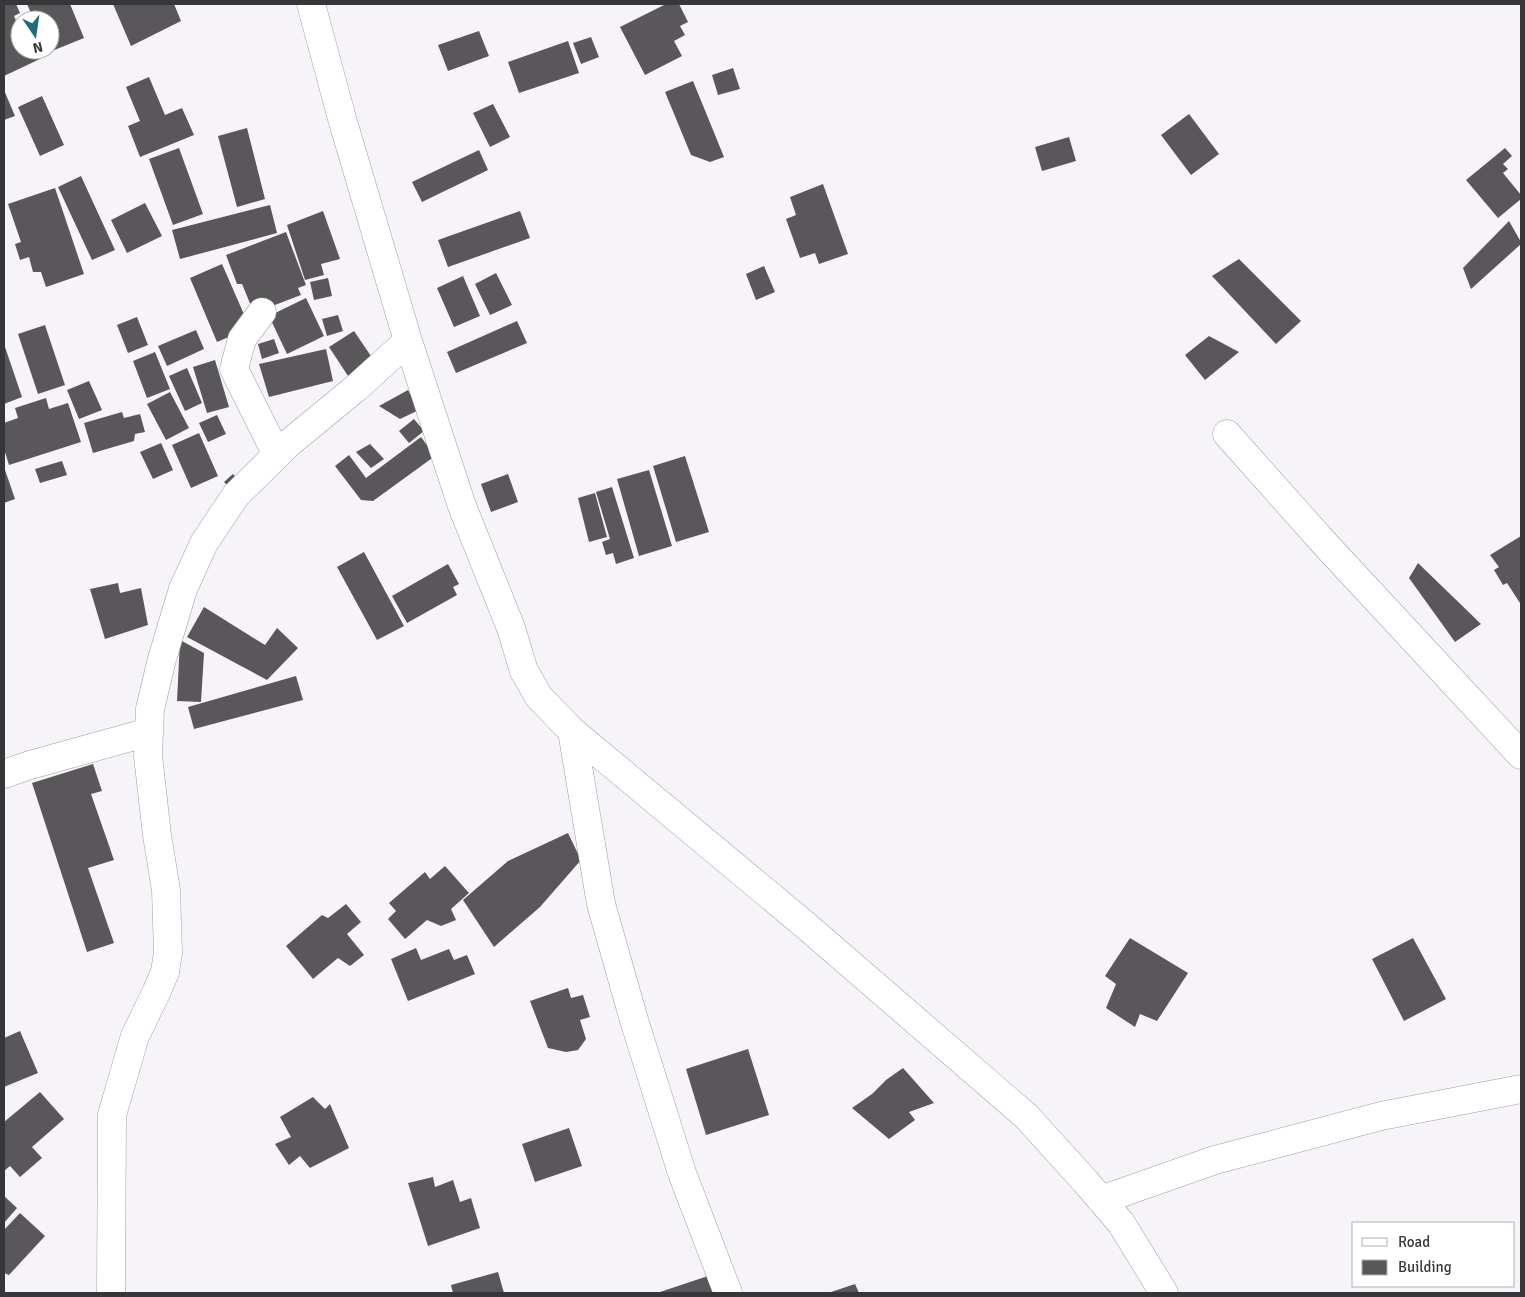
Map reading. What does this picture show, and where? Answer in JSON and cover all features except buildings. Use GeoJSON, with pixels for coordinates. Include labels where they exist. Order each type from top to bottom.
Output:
{"type":"FeatureCollection","features":[{"type":"Feature","properties":{"kind":"street"},"geometry":{"type":"LineString","coordinates":[[311,4],[343,122],[408,341],[462,506],[511,628],[524,671],[539,697],[572,731],[804,924],[1026,1116],[1121,1223],[1164,1293]]}},
{"type":"Feature","properties":{"kind":"street"},"geometry":{"type":"LineString","coordinates":[[262,312],[242,339],[234,369],[277,454]]}},
{"type":"Feature","properties":{"kind":"street"},"geometry":{"type":"LineString","coordinates":[[111,1293],[112,1115],[135,1036],[165,972],[168,953],[166,890],[157,835],[148,756],[150,708],[162,659],[183,589],[204,543],[236,494],[277,454],[356,388],[408,341]]}},
{"type":"Feature","properties":{"kind":"street"},"geometry":{"type":"LineString","coordinates":[[1228,434],[1332,551],[1521,755]]}},
{"type":"Feature","properties":{"kind":"street"},"geometry":{"type":"LineString","coordinates":[[572,731],[601,904],[634,1020],[682,1173],[728,1293]]}},
{"type":"Feature","properties":{"kind":"street"},"geometry":{"type":"LineString","coordinates":[[4,774],[150,732]]}},
{"type":"Feature","properties":{"kind":"street"},"geometry":{"type":"LineString","coordinates":[[1101,1200],[1215,1160],[1381,1116],[1521,1089]]}}]}
